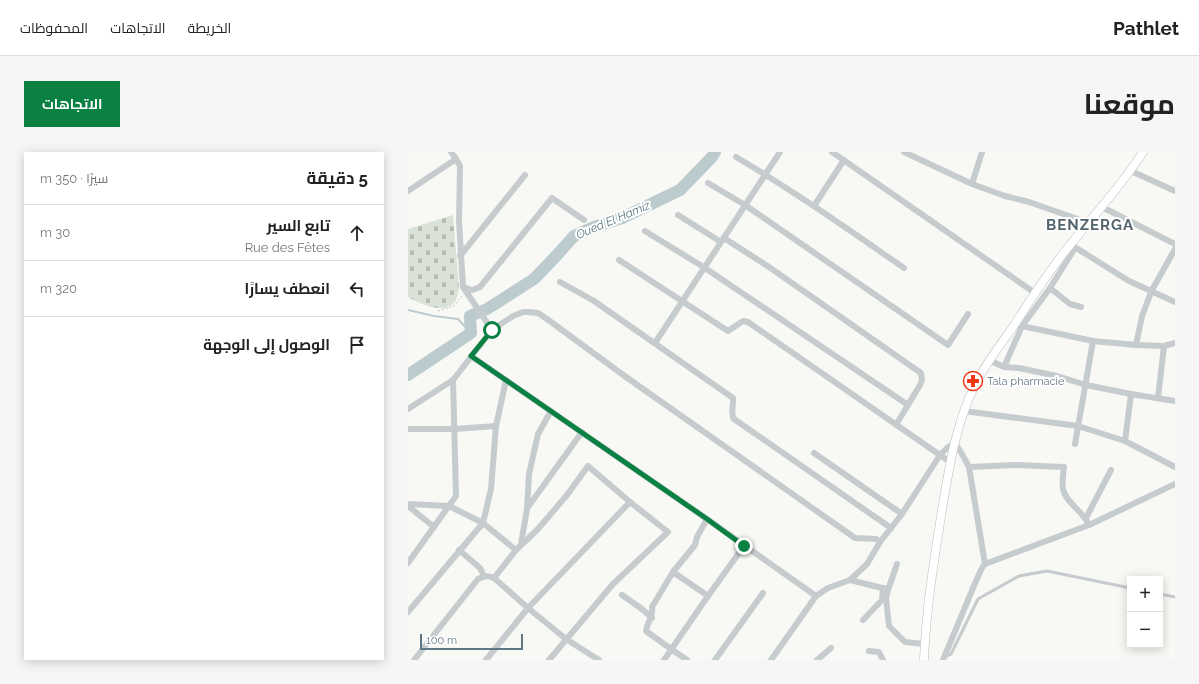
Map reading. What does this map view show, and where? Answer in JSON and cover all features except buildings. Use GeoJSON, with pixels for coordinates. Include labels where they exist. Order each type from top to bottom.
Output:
{"type":"FeatureCollection","features":[{"type":"Feature","properties":{"kind":"main road"},"geometry":{"type":"LineString","coordinates":[[924,660],[928,605],[950,462],[964,411],[975,385],[989,360],[1018,326],[1035,293],[1131,171],[1143,152]]}},
{"type":"Feature","properties":{"kind":"street"},"geometry":{"type":"LineString","coordinates":[[451,152],[460,166],[459,221],[463,287],[492,330]]}},
{"type":"Feature","properties":{"kind":"street"},"geometry":{"type":"LineString","coordinates":[[655,343],[780,152]]}},
{"type":"Feature","properties":{"kind":"street"},"geometry":{"type":"LineString","coordinates":[[832,152],[1035,293]]}},
{"type":"Feature","properties":{"kind":"street"},"geometry":{"type":"LineString","coordinates":[[904,152],[972,184],[1004,196],[1029,202],[1089,223]]}},
{"type":"Feature","properties":{"kind":"street"},"geometry":{"type":"LineString","coordinates":[[972,184],[982,152]]}},
{"type":"Feature","properties":{"kind":"street"},"geometry":{"type":"LineString","coordinates":[[736,157],[814,206],[904,268]]}},
{"type":"Feature","properties":{"kind":"street"},"geometry":{"type":"LineString","coordinates":[[408,191],[456,159]]}},
{"type":"Feature","properties":{"kind":"street"},"geometry":{"type":"LineString","coordinates":[[814,206],[844,160]]}},
{"type":"Feature","properties":{"kind":"street"},"geometry":{"type":"LineString","coordinates":[[1131,171],[1175,191]]}},
{"type":"Feature","properties":{"kind":"street"},"geometry":{"type":"LineString","coordinates":[[460,256],[525,175]]}},
{"type":"Feature","properties":{"kind":"street"},"geometry":{"type":"LineString","coordinates":[[708,183],[745,205],[948,345],[968,314]]}},
{"type":"Feature","properties":{"kind":"street"},"geometry":{"type":"LineString","coordinates":[[463,287],[472,290],[480,287],[552,198],[584,220]]}},
{"type":"Feature","properties":{"kind":"street"},"geometry":{"type":"LineString","coordinates":[[1102,207],[1175,244]]}},
{"type":"Feature","properties":{"kind":"street"},"geometry":{"type":"LineString","coordinates":[[678,215],[769,267],[921,373],[922,380],[896,425]]}},
{"type":"Feature","properties":{"kind":"street"},"geometry":{"type":"LineString","coordinates":[[645,231],[705,268],[908,405]]}},
{"type":"Feature","properties":{"kind":"street"},"geometry":{"type":"LineString","coordinates":[[1004,367],[1018,326],[1050,288],[1073,246],[1129,280],[1175,302]]}},
{"type":"Feature","properties":{"kind":"street"},"geometry":{"type":"LineString","coordinates":[[1136,345],[1142,316],[1152,290],[1175,249]]}},
{"type":"Feature","properties":{"kind":"street"},"geometry":{"type":"LineString","coordinates":[[619,260],[728,331],[742,321],[748,322],[950,462]]}},
{"type":"Feature","properties":{"kind":"street"},"geometry":{"type":"LineString","coordinates":[[560,282],[594,301],[733,398],[734,404],[732,416],[734,418],[891,528]]}},
{"type":"Feature","properties":{"kind":"street"},"geometry":{"type":"LineString","coordinates":[[1050,288],[1070,304],[1081,307]]}},
{"type":"Feature","properties":{"kind":"street"},"geometry":{"type":"LineString","coordinates":[[408,409],[453,380],[492,330],[513,316],[523,312],[533,312],[543,316],[626,377],[855,538],[876,539],[880,542]]}},
{"type":"Feature","properties":{"kind":"street"},"geometry":{"type":"LineString","coordinates":[[1018,326],[1093,341],[1164,346],[1175,343]]}},
{"type":"Feature","properties":{"kind":"street"},"geometry":{"type":"LineString","coordinates":[[1075,444],[1093,341]]}},
{"type":"Feature","properties":{"kind":"street"},"geometry":{"type":"LineString","coordinates":[[1158,398],[1164,346]]}},
{"type":"Feature","properties":{"kind":"street"},"geometry":{"type":"LineString","coordinates":[[471,356],[816,596]]}},
{"type":"Feature","properties":{"kind":"street"},"geometry":{"type":"LineString","coordinates":[[989,360],[1004,367],[1019,368],[1057,376],[1086,385],[1175,401]]}},
{"type":"Feature","properties":{"kind":"street"},"geometry":{"type":"LineString","coordinates":[[409,560],[456,496],[453,380]]}},
{"type":"Feature","properties":{"kind":"street"},"geometry":{"type":"LineString","coordinates":[[408,612],[483,523],[489,503],[496,426],[506,380]]}},
{"type":"Feature","properties":{"kind":"street"},"geometry":{"type":"LineString","coordinates":[[1125,441],[1131,394]]}},
{"type":"Feature","properties":{"kind":"street"},"geometry":{"type":"LineString","coordinates":[[521,544],[527,509],[529,474],[538,434],[551,411]]}},
{"type":"Feature","properties":{"kind":"street"},"geometry":{"type":"LineString","coordinates":[[964,411],[1078,426],[1125,441],[1175,467]]}},
{"type":"Feature","properties":{"kind":"street"},"geometry":{"type":"LineString","coordinates":[[408,429],[454,429],[496,426]]}},
{"type":"Feature","properties":{"kind":"street"},"geometry":{"type":"LineString","coordinates":[[527,509],[582,432]]}},
{"type":"Feature","properties":{"kind":"street"},"geometry":{"type":"LineString","coordinates":[[771,660],[816,596],[828,588],[850,580],[866,564],[880,542],[902,514],[940,455],[955,443],[969,467],[985,564]]}},
{"type":"Feature","properties":{"kind":"street"},"geometry":{"type":"LineString","coordinates":[[814,453],[902,514]]}},
{"type":"Feature","properties":{"kind":"street"},"geometry":{"type":"LineString","coordinates":[[494,578],[521,544],[538,529],[567,495],[588,466],[668,532],[612,584],[549,660]]}},
{"type":"Feature","properties":{"kind":"street"},"geometry":{"type":"LineString","coordinates":[[969,467],[1064,467],[1063,490],[1066,498],[1087,522]]}},
{"type":"Feature","properties":{"kind":"street"},"geometry":{"type":"LineString","coordinates":[[1087,522],[1111,470]]}},
{"type":"Feature","properties":{"kind":"street"},"geometry":{"type":"LineString","coordinates":[[944,659],[976,581],[985,564],[1175,484]]}},
{"type":"Feature","properties":{"kind":"street"},"geometry":{"type":"LineString","coordinates":[[486,660],[528,608],[630,502]]}},
{"type":"Feature","properties":{"kind":"street"},"geometry":{"type":"LineString","coordinates":[[408,505],[449,506],[483,523],[516,550]]}},
{"type":"Feature","properties":{"kind":"street"},"geometry":{"type":"LineString","coordinates":[[408,505],[434,527]]}},
{"type":"Feature","properties":{"kind":"street"},"geometry":{"type":"LineString","coordinates":[[687,660],[646,631],[646,628],[652,618],[652,607],[673,572],[694,545],[707,519]]}},
{"type":"Feature","properties":{"kind":"street"},"geometry":{"type":"LineString","coordinates":[[664,660],[744,546]]}},
{"type":"Feature","properties":{"kind":"street"},"geometry":{"type":"LineString","coordinates":[[459,550],[480,568],[484,576]]}},
{"type":"Feature","properties":{"kind":"street"},"geometry":{"type":"LineString","coordinates":[[863,620],[882,600],[885,589],[897,564]]}},
{"type":"Feature","properties":{"kind":"street"},"geometry":{"type":"LineString","coordinates":[[673,572],[708,596]]}},
{"type":"Feature","properties":{"kind":"street"},"geometry":{"type":"LineString","coordinates":[[414,660],[478,579],[488,576],[494,578],[566,639],[599,660]]}},
{"type":"Feature","properties":{"kind":"street"},"geometry":{"type":"LineString","coordinates":[[850,580],[885,589]]}},
{"type":"Feature","properties":{"kind":"street"},"geometry":{"type":"LineString","coordinates":[[885,589],[889,626],[905,642],[924,644]]}},
{"type":"Feature","properties":{"kind":"street"},"geometry":{"type":"LineString","coordinates":[[715,660],[763,593]]}},
{"type":"Feature","properties":{"kind":"street"},"geometry":{"type":"LineString","coordinates":[[622,596],[642,609],[652,618]]}},
{"type":"Feature","properties":{"kind":"street"},"geometry":{"type":"LineString","coordinates":[[817,660],[831,648]]}},
{"type":"Feature","properties":{"kind":"street"},"geometry":{"type":"LineString","coordinates":[[869,651],[879,652],[883,660]]}},
{"type":"Feature","properties":{"kind":"lane"},"geometry":{"type":"LineString","coordinates":[[944,659],[951,654],[978,599],[1019,576],[1047,570],[1127,587]]}},
{"type":"Feature","properties":{"kind":"lane"},"geometry":{"type":"LineString","coordinates":[[1163,595],[1175,597]]}},
{"type":"Feature","properties":{"kind":"path"},"geometry":{"type":"LineString","coordinates":[[438,311],[454,306],[462,297],[463,287]]}},
{"type":"Feature","properties":{"kind":"green space"},"geometry":{"type":"Polygon","coordinates":[[[453,215],[459,287],[457,297],[453,304],[447,307],[432,307],[408,297],[408,229],[453,215]]]}},
{"type":"Feature","properties":{"kind":"waterway","name":"Oued El Hamiz"},"geometry":{"type":"LineString","coordinates":[[408,375],[471,333],[470,316],[487,309],[534,279],[574,236],[594,227],[622,218],[680,190],[715,152]]}},
{"type":"Feature","properties":{"kind":"waterway"},"geometry":{"type":"LineString","coordinates":[[408,310],[434,316],[458,319],[471,333]]}},
{"type":"Feature","properties":{"kind":"place","name":"Tala pharmacie"},"geometry":{"type":"Point","coordinates":[973,381]}},
{"type":"Feature","properties":{"kind":"district","name":"BENZERGA"},"geometry":{"type":"Point","coordinates":[1090,225]}},
{"type":"Feature","properties":{"kind":"route"},"geometry":{"type":"LineString","coordinates":[[492,330],[471,356],[744,546]]}}]}
